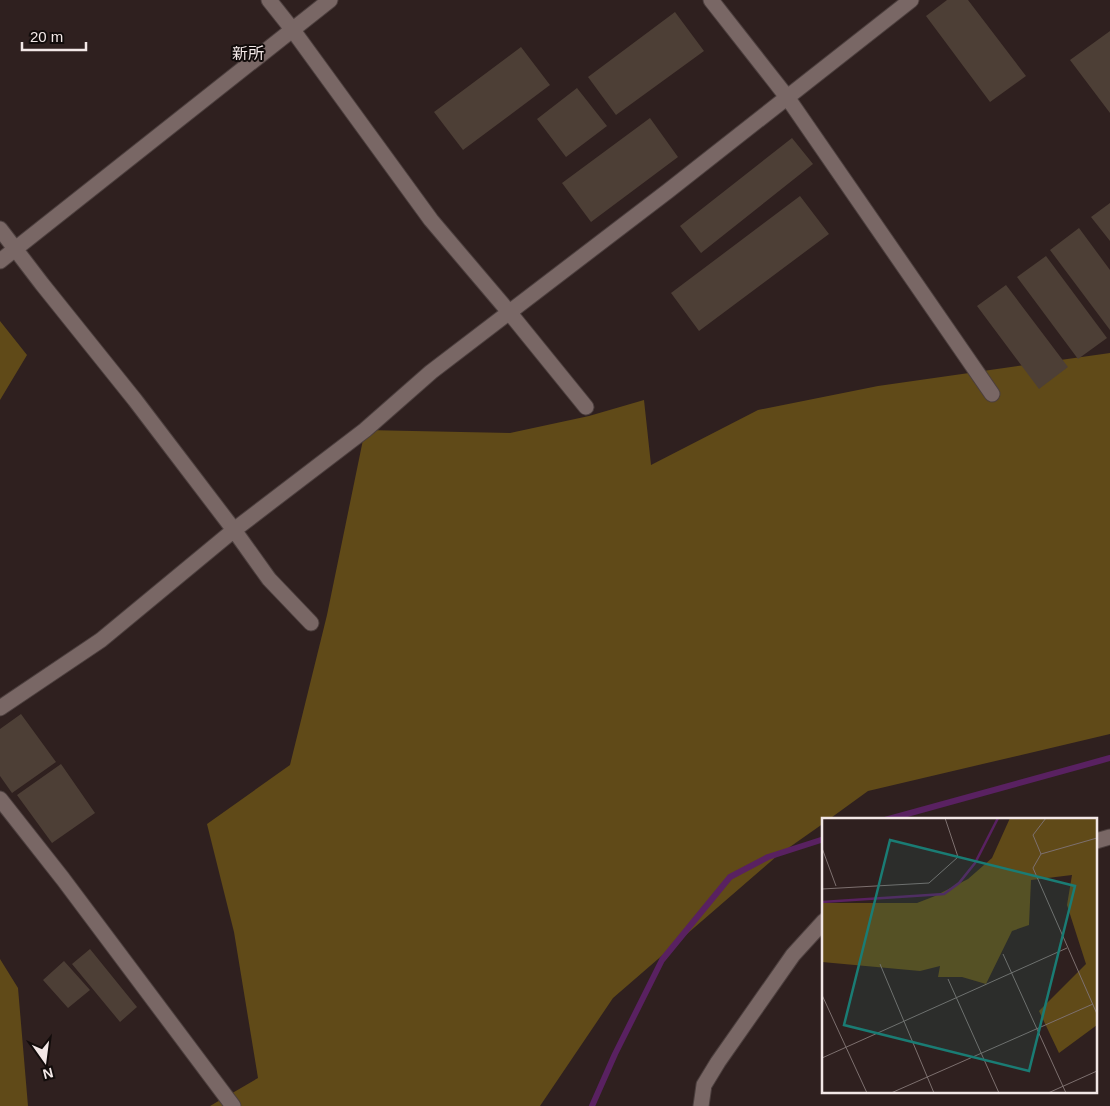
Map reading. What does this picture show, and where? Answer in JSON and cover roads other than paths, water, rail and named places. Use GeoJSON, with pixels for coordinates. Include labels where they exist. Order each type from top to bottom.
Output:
{"type":"FeatureCollection","features":[{"type":"Feature","properties":{"kind":"street"},"geometry":{"type":"LineString","coordinates":[[269,0],[431,220],[586,407]]}},
{"type":"Feature","properties":{"kind":"street"},"geometry":{"type":"LineString","coordinates":[[0,260],[330,0]]}},
{"type":"Feature","properties":{"kind":"street"},"geometry":{"type":"LineString","coordinates":[[711,0],[787,97],[992,394]]}},
{"type":"Feature","properties":{"kind":"street"},"geometry":{"type":"LineString","coordinates":[[0,708],[101,640],[234,530],[365,430],[431,372],[668,191],[911,0]]}},
{"type":"Feature","properties":{"kind":"street"},"geometry":{"type":"LineString","coordinates":[[0,229],[135,400],[269,579],[311,623]]}},
{"type":"Feature","properties":{"kind":"street"},"geometry":{"type":"LineString","coordinates":[[0,800],[63,879],[234,1106]]}},
{"type":"Feature","properties":{"kind":"street"},"geometry":{"type":"LineString","coordinates":[[701,1106],[704,1086],[718,1062],[793,955],[822,923]]}},
{"type":"Feature","properties":{"kind":"waterway"},"geometry":{"type":"LineString","coordinates":[[892,818],[1110,758]]}},
{"type":"Feature","properties":{"kind":"waterway"},"geometry":{"type":"LineString","coordinates":[[592,1106],[615,1054],[662,960],[730,877],[768,857],[822,840]]}},
{"type":"Feature","properties":{"kind":"district","name":"新所"},"geometry":{"type":"Point","coordinates":[248,53]}}]}
